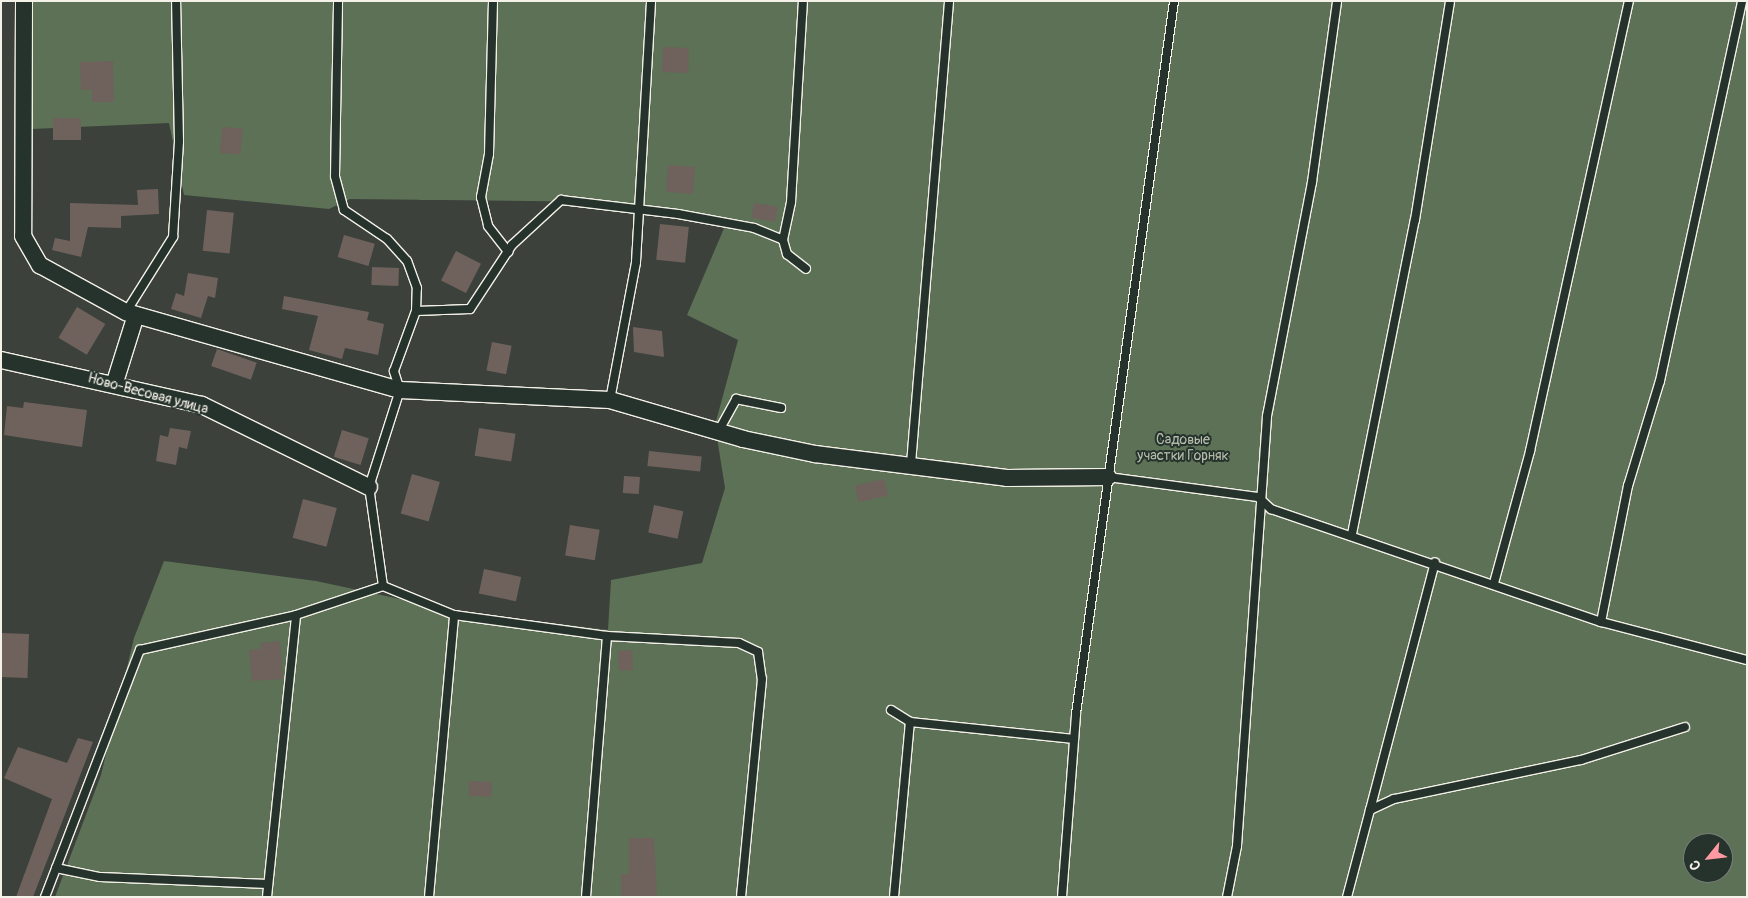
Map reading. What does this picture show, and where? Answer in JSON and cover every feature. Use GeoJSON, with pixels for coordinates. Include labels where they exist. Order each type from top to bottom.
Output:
{"type":"FeatureCollection","features":[{"type":"Feature","properties":{"kind":"street"},"geometry":{"type":"LineString","coordinates":[[24,1],[23,236],[40,265],[131,314],[400,390],[610,400],[718,432],[815,454],[911,464],[1007,478],[1108,477]]}},
{"type":"Feature","properties":{"kind":"street"},"geometry":{"type":"LineString","coordinates":[[115,382],[131,314]]}},
{"type":"Feature","properties":{"kind":"street","name":"Ново-Весовая улица"},"geometry":{"type":"LineString","coordinates":[[1,360],[115,382],[202,405],[369,487]]}},
{"type":"Feature","properties":{"kind":"lane"},"geometry":{"type":"LineString","coordinates":[[131,314],[173,237],[179,141],[176,1]]}},
{"type":"Feature","properties":{"kind":"lane"},"geometry":{"type":"LineString","coordinates":[[338,1],[334,176],[344,210],[387,239],[407,261],[417,288],[416,310],[394,371],[400,390],[369,487],[383,586]]}},
{"type":"Feature","properties":{"kind":"lane"},"geometry":{"type":"LineString","coordinates":[[492,1],[489,154],[481,197],[488,226],[508,252]]}},
{"type":"Feature","properties":{"kind":"lane"},"geometry":{"type":"LineString","coordinates":[[610,400],[636,262],[651,1]]}},
{"type":"Feature","properties":{"kind":"lane"},"geometry":{"type":"LineString","coordinates":[[803,1],[792,202],[783,240],[787,254],[806,269]]}},
{"type":"Feature","properties":{"kind":"lane"},"geometry":{"type":"LineString","coordinates":[[911,464],[949,1]]}},
{"type":"Feature","properties":{"kind":"lane"},"geometry":{"type":"LineString","coordinates":[[1062,897],[1074,739],[1174,1]]}},
{"type":"Feature","properties":{"kind":"lane"},"geometry":{"type":"LineString","coordinates":[[1228,897],[1237,846],[1258,497],[1266,416],[1312,182],[1337,1]]}},
{"type":"Feature","properties":{"kind":"lane"},"geometry":{"type":"LineString","coordinates":[[1352,534],[1414,220],[1450,1]]}},
{"type":"Feature","properties":{"kind":"lane"},"geometry":{"type":"LineString","coordinates":[[1494,583],[1530,451],[1629,1]]}},
{"type":"Feature","properties":{"kind":"lane"},"geometry":{"type":"LineString","coordinates":[[1601,622],[1628,486],[1660,381],[1742,1]]}},
{"type":"Feature","properties":{"kind":"lane"},"geometry":{"type":"LineString","coordinates":[[416,310],[470,309],[508,252],[561,200],[638,213],[688,216],[754,228],[783,240]]}},
{"type":"Feature","properties":{"kind":"lane"},"geometry":{"type":"LineString","coordinates":[[718,432],[736,399],[781,408]]}},
{"type":"Feature","properties":{"kind":"lane"},"geometry":{"type":"LineString","coordinates":[[1108,477],[1258,497],[1272,509],[1434,562],[1601,622],[1747,660]]}},
{"type":"Feature","properties":{"kind":"lane"},"geometry":{"type":"LineString","coordinates":[[1347,897],[1434,562]]}},
{"type":"Feature","properties":{"kind":"lane"},"geometry":{"type":"LineString","coordinates":[[45,897],[140,650],[296,615],[383,586],[454,615],[607,636],[739,643],[758,652],[762,679],[741,897]]}},
{"type":"Feature","properties":{"kind":"lane"},"geometry":{"type":"LineString","coordinates":[[267,897],[296,615]]}},
{"type":"Feature","properties":{"kind":"lane"},"geometry":{"type":"LineString","coordinates":[[429,897],[454,615]]}},
{"type":"Feature","properties":{"kind":"lane"},"geometry":{"type":"LineString","coordinates":[[586,897],[607,636]]}},
{"type":"Feature","properties":{"kind":"lane"},"geometry":{"type":"LineString","coordinates":[[891,710],[910,722],[1074,739]]}},
{"type":"Feature","properties":{"kind":"lane"},"geometry":{"type":"LineString","coordinates":[[894,897],[910,722]]}},
{"type":"Feature","properties":{"kind":"lane"},"geometry":{"type":"LineString","coordinates":[[1370,810],[1394,799],[1581,760],[1685,727]]}},
{"type":"Feature","properties":{"kind":"lane"},"geometry":{"type":"LineString","coordinates":[[56,868],[100,877],[268,884]]}},
{"type":"Feature","properties":{"kind":"green space","name":"Садовые участки Горняк"},"geometry":{"type":"Polygon","coordinates":[[[31,1],[1747,1],[1747,897],[55,897],[101,775],[134,638],[164,561],[316,581],[456,611],[608,630],[611,580],[702,563],[725,488],[715,425],[738,340],[687,315],[725,226],[611,202],[350,199],[329,209],[184,195],[169,123],[32,129],[31,1]]]}},
{"type":"Feature","properties":{"kind":"building"},"geometry":{"type":"Polygon","coordinates":[[[663,47],[689,48],[688,73],[662,72],[663,47]]]}},
{"type":"Feature","properties":{"kind":"building"},"geometry":{"type":"Polygon","coordinates":[[[113,61],[114,102],[92,102],[92,90],[81,90],[80,62],[113,61]]]}},
{"type":"Feature","properties":{"kind":"building"},"geometry":{"type":"Polygon","coordinates":[[[53,118],[81,118],[81,140],[53,140],[53,118]]]}},
{"type":"Feature","properties":{"kind":"building"},"geometry":{"type":"Polygon","coordinates":[[[222,127],[243,129],[241,155],[220,153],[222,127]]]}},
{"type":"Feature","properties":{"kind":"building"},"geometry":{"type":"Polygon","coordinates":[[[668,165],[695,167],[693,194],[666,192],[668,165]]]}},
{"type":"Feature","properties":{"kind":"building"},"geometry":{"type":"Polygon","coordinates":[[[158,189],[159,214],[121,216],[121,228],[88,227],[81,257],[52,250],[55,238],[70,241],[70,203],[138,205],[137,190],[158,189]]]}},
{"type":"Feature","properties":{"kind":"building"},"geometry":{"type":"Polygon","coordinates":[[[754,203],[778,207],[775,222],[752,218],[754,203]]]}},
{"type":"Feature","properties":{"kind":"building"},"geometry":{"type":"Polygon","coordinates":[[[207,210],[234,213],[230,254],[203,251],[207,210]]]}},
{"type":"Feature","properties":{"kind":"building"},"geometry":{"type":"Polygon","coordinates":[[[660,224],[689,227],[685,263],[656,260],[660,224]]]}},
{"type":"Feature","properties":{"kind":"building"},"geometry":{"type":"Polygon","coordinates":[[[344,235],[375,244],[368,266],[338,257],[344,235]]]}},
{"type":"Feature","properties":{"kind":"building"},"geometry":{"type":"Polygon","coordinates":[[[456,251],[481,264],[466,293],[441,280],[456,251]]]}},
{"type":"Feature","properties":{"kind":"building"},"geometry":{"type":"Polygon","coordinates":[[[372,267],[399,268],[398,286],[371,285],[372,267]]]}},
{"type":"Feature","properties":{"kind":"building"},"geometry":{"type":"Polygon","coordinates":[[[188,273],[218,278],[215,298],[208,296],[201,318],[171,309],[176,293],[184,296],[188,273]]]}},
{"type":"Feature","properties":{"kind":"building"},"geometry":{"type":"Polygon","coordinates":[[[284,296],[369,312],[367,320],[384,324],[378,355],[345,348],[342,359],[309,350],[318,316],[282,309],[284,296]]]}},
{"type":"Feature","properties":{"kind":"building"},"geometry":{"type":"Polygon","coordinates":[[[77,307],[105,324],[87,355],[58,338],[77,307]]]}},
{"type":"Feature","properties":{"kind":"building"},"geometry":{"type":"Polygon","coordinates":[[[633,327],[662,331],[664,357],[634,352],[633,327]]]}},
{"type":"Feature","properties":{"kind":"building"},"geometry":{"type":"Polygon","coordinates":[[[492,342],[512,346],[506,374],[486,370],[492,342]]]}},
{"type":"Feature","properties":{"kind":"building"},"geometry":{"type":"Polygon","coordinates":[[[217,349],[257,363],[251,380],[211,366],[217,349]]]}},
{"type":"Feature","properties":{"kind":"building"},"geometry":{"type":"Polygon","coordinates":[[[24,402],[87,410],[82,447],[4,435],[7,406],[23,408],[24,402]]]}},
{"type":"Feature","properties":{"kind":"building"},"geometry":{"type":"Polygon","coordinates":[[[170,428],[191,431],[187,449],[179,447],[176,465],[156,461],[160,435],[168,437],[170,428]]]}},
{"type":"Feature","properties":{"kind":"building"},"geometry":{"type":"Polygon","coordinates":[[[479,428],[516,434],[511,461],[475,456],[479,428]]]}},
{"type":"Feature","properties":{"kind":"building"},"geometry":{"type":"Polygon","coordinates":[[[342,430],[369,438],[361,465],[334,457],[342,430]]]}},
{"type":"Feature","properties":{"kind":"building"},"geometry":{"type":"Polygon","coordinates":[[[649,451],[702,457],[700,471],[647,466],[649,451]]]}},
{"type":"Feature","properties":{"kind":"building"},"geometry":{"type":"Polygon","coordinates":[[[412,474],[440,482],[429,521],[401,513],[412,474]]]}},
{"type":"Feature","properties":{"kind":"building"},"geometry":{"type":"Polygon","coordinates":[[[624,476],[640,477],[639,494],[623,493],[624,476]]]}},
{"type":"Feature","properties":{"kind":"building"},"geometry":{"type":"Polygon","coordinates":[[[884,479],[888,496],[859,502],[855,486],[884,479]]]}},
{"type":"Feature","properties":{"kind":"building"},"geometry":{"type":"Polygon","coordinates":[[[303,499],[337,508],[326,547],[293,538],[303,499]]]}},
{"type":"Feature","properties":{"kind":"building"},"geometry":{"type":"Polygon","coordinates":[[[654,505],[683,511],[678,539],[648,532],[654,505]]]}},
{"type":"Feature","properties":{"kind":"building"},"geometry":{"type":"Polygon","coordinates":[[[570,525],[600,530],[595,560],[565,556],[570,525]]]}},
{"type":"Feature","properties":{"kind":"building"},"geometry":{"type":"Polygon","coordinates":[[[484,569],[521,577],[516,601],[479,593],[484,569]]]}},
{"type":"Feature","properties":{"kind":"building"},"geometry":{"type":"Polygon","coordinates":[[[1,633],[29,634],[27,678],[1,677],[1,633]]]}},
{"type":"Feature","properties":{"kind":"building"},"geometry":{"type":"Polygon","coordinates":[[[280,641],[283,679],[252,681],[249,650],[261,649],[260,643],[280,641]]]}},
{"type":"Feature","properties":{"kind":"building"},"geometry":{"type":"Polygon","coordinates":[[[632,650],[633,670],[619,671],[618,651],[632,650]]]}},
{"type":"Feature","properties":{"kind":"building"},"geometry":{"type":"Polygon","coordinates":[[[78,738],[93,742],[33,897],[16,897],[52,799],[4,778],[18,747],[67,763],[78,738]]]}},
{"type":"Feature","properties":{"kind":"building"},"geometry":{"type":"Polygon","coordinates":[[[469,781],[492,782],[491,797],[468,796],[469,781]]]}},
{"type":"Feature","properties":{"kind":"building"},"geometry":{"type":"Polygon","coordinates":[[[629,838],[654,838],[657,896],[621,896],[621,874],[629,874],[629,838]]]}}]}
